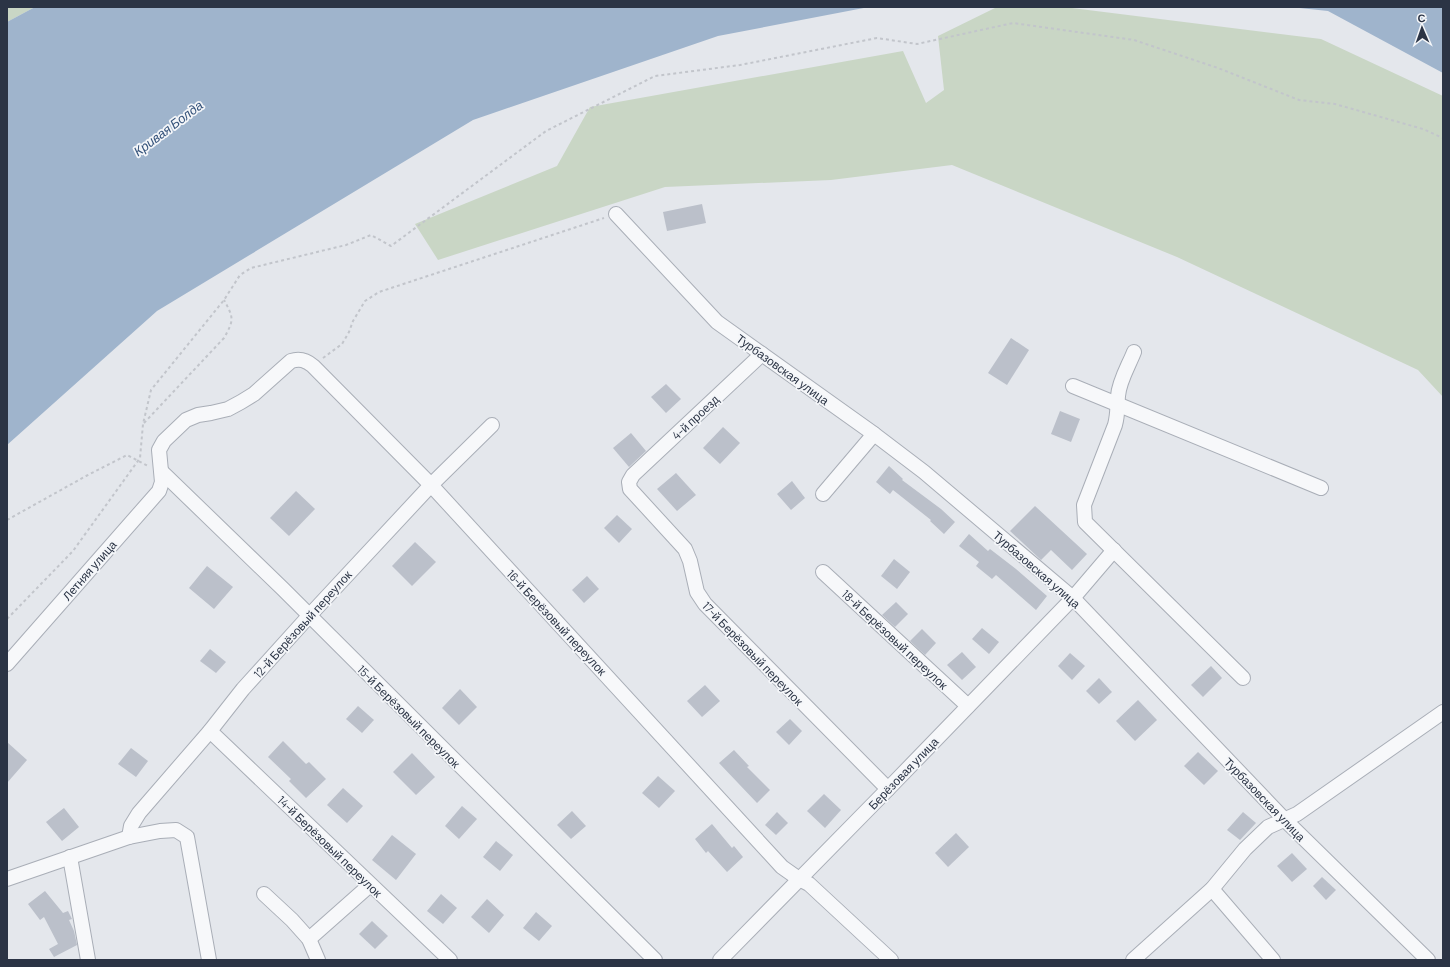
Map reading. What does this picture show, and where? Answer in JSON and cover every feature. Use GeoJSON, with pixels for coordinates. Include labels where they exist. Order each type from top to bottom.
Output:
{"type":"FeatureCollection","features":[{"type":"Feature","properties":{"kind":"street","name":"Турбазовская улица"},"geometry":{"type":"LineString","coordinates":[[616,214],[717,322],[874,434],[924,472],[1073,598],[1285,820],[1428,960]]}},
{"type":"Feature","properties":{"kind":"street"},"geometry":{"type":"LineString","coordinates":[[1134,352],[1120,388],[1115,425],[1084,505],[1085,522],[1243,678]]}},
{"type":"Feature","properties":{"kind":"street","name":"4-й проезд"},"geometry":{"type":"LineString","coordinates":[[629,482],[633,475],[762,354]]}},
{"type":"Feature","properties":{"kind":"street","name":"Летняя улица"},"geometry":{"type":"LineString","coordinates":[[7,664],[159,490],[162,482],[162,472],[159,450],[164,441],[186,420],[198,414],[228,409],[254,394],[291,361],[297,359],[304,360],[313,366]]}},
{"type":"Feature","properties":{"kind":"street","name":"16-й Берёзовый переулок"},"geometry":{"type":"LineString","coordinates":[[313,366],[431,485],[782,868],[809,884],[891,960]]}},
{"type":"Feature","properties":{"kind":"street"},"geometry":{"type":"LineString","coordinates":[[1073,386],[1321,488]]}},
{"type":"Feature","properties":{"kind":"street","name":"12-й Берёзовый переулок"},"geometry":{"type":"LineString","coordinates":[[129,837],[131,826],[139,813],[210,731],[243,689],[431,485],[492,425]]}},
{"type":"Feature","properties":{"kind":"street"},"geometry":{"type":"LineString","coordinates":[[823,494],[874,434]]}},
{"type":"Feature","properties":{"kind":"street","name":"15-й Берёзовый переулок"},"geometry":{"type":"LineString","coordinates":[[162,472],[283,589],[655,960]]}},
{"type":"Feature","properties":{"kind":"street","name":"17-й Берёзовый переулок"},"geometry":{"type":"LineString","coordinates":[[629,482],[630,489],[685,549],[690,561],[697,592],[700,598],[888,790]]}},
{"type":"Feature","properties":{"kind":"street","name":"Берёзовая улица"},"geometry":{"type":"LineString","coordinates":[[720,960],[888,790],[1073,598],[1114,550]]}},
{"type":"Feature","properties":{"kind":"street","name":"18-й Берёзовый переулок"},"geometry":{"type":"LineString","coordinates":[[823,572],[968,706]]}},
{"type":"Feature","properties":{"kind":"street"},"geometry":{"type":"LineString","coordinates":[[1133,960],[1212,889],[1245,850],[1268,827],[1297,814],[1443,712]]}},
{"type":"Feature","properties":{"kind":"street","name":"14-й Берёзовый переулок"},"geometry":{"type":"LineString","coordinates":[[210,731],[450,960]]}},
{"type":"Feature","properties":{"kind":"street"},"geometry":{"type":"LineString","coordinates":[[7,879],[129,837],[160,831],[176,830],[187,837],[209,960]]}},
{"type":"Feature","properties":{"kind":"street"},"geometry":{"type":"LineString","coordinates":[[70,857],[88,960]]}},
{"type":"Feature","properties":{"kind":"street"},"geometry":{"type":"LineString","coordinates":[[309,940],[370,885]]}},
{"type":"Feature","properties":{"kind":"street"},"geometry":{"type":"LineString","coordinates":[[1212,889],[1273,960]]}},
{"type":"Feature","properties":{"kind":"street"},"geometry":{"type":"LineString","coordinates":[[264,894],[292,920],[309,940],[318,960]]}},
{"type":"Feature","properties":{"kind":"path"},"geometry":{"type":"LineString","coordinates":[[7,619],[73,551],[140,458],[143,424],[151,390],[224,300],[240,275],[251,268],[346,245],[371,235],[391,246],[546,131],[655,76],[740,65],[877,38],[917,44],[1013,23],[1134,40],[1218,68],[1299,100],[1335,104],[1423,129],[1443,138]]}},
{"type":"Feature","properties":{"kind":"path"},"geometry":{"type":"LineString","coordinates":[[313,366],[342,344],[365,301],[379,292],[616,214]]}},
{"type":"Feature","properties":{"kind":"path"},"geometry":{"type":"LineString","coordinates":[[143,424],[224,338],[231,326],[232,314],[224,300]]}},
{"type":"Feature","properties":{"kind":"path"},"geometry":{"type":"LineString","coordinates":[[7,520],[127,455],[162,472]]}},
{"type":"Feature","properties":{"kind":"green space"},"geometry":{"type":"Polygon","coordinates":[[[7,7],[35,7],[7,22],[7,7]]]}},
{"type":"Feature","properties":{"kind":"green space"},"geometry":{"type":"Polygon","coordinates":[[[997,7],[1064,7],[1321,39],[1443,96],[1443,397],[1418,370],[1177,257],[952,165],[831,180],[665,187],[438,260],[415,224],[557,166],[590,107],[903,51],[926,103],[944,90],[938,36],[997,7]]]}},
{"type":"Feature","properties":{"kind":"water","name":"Кривая Болда"},"geometry":{"type":"Polygon","coordinates":[[[35,7],[869,7],[718,36],[473,120],[157,311],[7,445],[7,22],[35,7]]]}},
{"type":"Feature","properties":{"kind":"water"},"geometry":{"type":"Polygon","coordinates":[[[1290,7],[1443,7],[1443,73],[1328,11],[1290,7]]]}},
{"type":"Feature","properties":{"kind":"building"},"geometry":{"type":"Polygon","coordinates":[[[702,204],[706,223],[667,231],[663,212],[702,204]]]}},
{"type":"Feature","properties":{"kind":"building"},"geometry":{"type":"Polygon","coordinates":[[[1011,338],[1029,350],[1007,385],[988,373],[1011,338]]]}},
{"type":"Feature","properties":{"kind":"building"},"geometry":{"type":"Polygon","coordinates":[[[666,384],[681,399],[666,413],[651,397],[666,384]]]}},
{"type":"Feature","properties":{"kind":"building"},"geometry":{"type":"Polygon","coordinates":[[[1060,411],[1080,419],[1071,442],[1051,434],[1060,411]]]}},
{"type":"Feature","properties":{"kind":"building"},"geometry":{"type":"Polygon","coordinates":[[[723,427],[740,443],[720,464],[703,448],[723,427]]]}},
{"type":"Feature","properties":{"kind":"building"},"geometry":{"type":"Polygon","coordinates":[[[631,433],[646,451],[629,467],[613,448],[631,433]]]}},
{"type":"Feature","properties":{"kind":"building"},"geometry":{"type":"Polygon","coordinates":[[[889,466],[903,479],[902,480],[941,509],[955,522],[944,534],[930,521],[931,520],[893,490],[890,494],[876,482],[889,466]]]}},
{"type":"Feature","properties":{"kind":"building"},"geometry":{"type":"Polygon","coordinates":[[[676,473],[696,495],[677,511],[657,489],[676,473]]]}},
{"type":"Feature","properties":{"kind":"building"},"geometry":{"type":"Polygon","coordinates":[[[792,481],[805,498],[791,510],[777,494],[792,481]]]}},
{"type":"Feature","properties":{"kind":"building"},"geometry":{"type":"Polygon","coordinates":[[[296,491],[315,509],[289,536],[270,518],[296,491]]]}},
{"type":"Feature","properties":{"kind":"building"},"geometry":{"type":"Polygon","coordinates":[[[1035,506],[1087,554],[1072,570],[1051,550],[1041,560],[1010,531],[1035,506]]]}},
{"type":"Feature","properties":{"kind":"building"},"geometry":{"type":"Polygon","coordinates":[[[617,515],[632,529],[619,543],[604,528],[617,515]]]}},
{"type":"Feature","properties":{"kind":"building"},"geometry":{"type":"Polygon","coordinates":[[[969,534],[988,551],[990,549],[1016,569],[1047,596],[1036,610],[996,575],[992,579],[976,566],[979,562],[959,546],[969,534]]]}},
{"type":"Feature","properties":{"kind":"building"},"geometry":{"type":"Polygon","coordinates":[[[415,542],[436,562],[412,586],[392,566],[415,542]]]}},
{"type":"Feature","properties":{"kind":"building"},"geometry":{"type":"Polygon","coordinates":[[[894,559],[910,572],[897,589],[881,576],[894,559]]]}},
{"type":"Feature","properties":{"kind":"building"},"geometry":{"type":"Polygon","coordinates":[[[207,566],[233,587],[214,609],[189,588],[207,566]]]}},
{"type":"Feature","properties":{"kind":"building"},"geometry":{"type":"Polygon","coordinates":[[[587,576],[599,589],[584,603],[572,590],[587,576]]]}},
{"type":"Feature","properties":{"kind":"building"},"geometry":{"type":"Polygon","coordinates":[[[896,602],[908,614],[895,627],[882,615],[896,602]]]}},
{"type":"Feature","properties":{"kind":"building"},"geometry":{"type":"Polygon","coordinates":[[[982,628],[999,642],[989,654],[972,639],[982,628]]]}},
{"type":"Feature","properties":{"kind":"building"},"geometry":{"type":"Polygon","coordinates":[[[922,629],[936,643],[925,655],[910,641],[922,629]]]}},
{"type":"Feature","properties":{"kind":"building"},"geometry":{"type":"Polygon","coordinates":[[[210,649],[226,662],[216,673],[200,661],[210,649]]]}},
{"type":"Feature","properties":{"kind":"building"},"geometry":{"type":"Polygon","coordinates":[[[962,652],[976,667],[962,680],[947,665],[962,652]]]}},
{"type":"Feature","properties":{"kind":"building"},"geometry":{"type":"Polygon","coordinates":[[[1070,653],[1085,666],[1072,680],[1058,666],[1070,653]]]}},
{"type":"Feature","properties":{"kind":"building"},"geometry":{"type":"Polygon","coordinates":[[[1211,666],[1222,678],[1203,697],[1191,685],[1211,666]]]}},
{"type":"Feature","properties":{"kind":"building"},"geometry":{"type":"Polygon","coordinates":[[[1099,678],[1112,692],[1099,704],[1086,691],[1099,678]]]}},
{"type":"Feature","properties":{"kind":"building"},"geometry":{"type":"Polygon","coordinates":[[[705,685],[720,701],[702,717],[687,701],[705,685]]]}},
{"type":"Feature","properties":{"kind":"building"},"geometry":{"type":"Polygon","coordinates":[[[460,689],[477,707],[459,725],[442,708],[460,689]]]}},
{"type":"Feature","properties":{"kind":"building"},"geometry":{"type":"Polygon","coordinates":[[[1138,700],[1157,720],[1135,741],[1116,721],[1138,700]]]}},
{"type":"Feature","properties":{"kind":"building"},"geometry":{"type":"Polygon","coordinates":[[[358,706],[374,720],[362,733],[346,719],[358,706]]]}},
{"type":"Feature","properties":{"kind":"building"},"geometry":{"type":"Polygon","coordinates":[[[790,719],[802,731],[789,745],[776,732],[790,719]]]}},
{"type":"Feature","properties":{"kind":"building"},"geometry":{"type":"Polygon","coordinates":[[[283,741],[306,764],[309,762],[326,779],[306,798],[289,781],[291,779],[268,757],[283,741]]]}},
{"type":"Feature","properties":{"kind":"building"},"geometry":{"type":"Polygon","coordinates":[[[7,742],[27,760],[7,783],[7,742]]]}},
{"type":"Feature","properties":{"kind":"building"},"geometry":{"type":"Polygon","coordinates":[[[131,748],[148,761],[136,777],[118,764],[131,748]]]}},
{"type":"Feature","properties":{"kind":"building"},"geometry":{"type":"Polygon","coordinates":[[[734,750],[749,766],[747,767],[770,790],[757,803],[719,763],[734,750]]]}},
{"type":"Feature","properties":{"kind":"building"},"geometry":{"type":"Polygon","coordinates":[[[1198,752],[1218,771],[1204,785],[1184,766],[1198,752]]]}},
{"type":"Feature","properties":{"kind":"building"},"geometry":{"type":"Polygon","coordinates":[[[412,753],[435,777],[416,795],[393,772],[412,753]]]}},
{"type":"Feature","properties":{"kind":"building"},"geometry":{"type":"Polygon","coordinates":[[[658,776],[675,791],[659,808],[642,793],[658,776]]]}},
{"type":"Feature","properties":{"kind":"building"},"geometry":{"type":"Polygon","coordinates":[[[343,788],[363,806],[347,823],[327,805],[343,788]]]}},
{"type":"Feature","properties":{"kind":"building"},"geometry":{"type":"Polygon","coordinates":[[[824,794],[841,810],[825,828],[807,811],[824,794]]]}},
{"type":"Feature","properties":{"kind":"building"},"geometry":{"type":"Polygon","coordinates":[[[462,806],[477,819],[459,839],[445,826],[462,806]]]}},
{"type":"Feature","properties":{"kind":"building"},"geometry":{"type":"Polygon","coordinates":[[[64,808],[79,827],[62,841],[46,822],[64,808]]]}},
{"type":"Feature","properties":{"kind":"building"},"geometry":{"type":"Polygon","coordinates":[[[572,811],[586,826],[571,839],[557,825],[572,811]]]}},
{"type":"Feature","properties":{"kind":"building"},"geometry":{"type":"Polygon","coordinates":[[[777,812],[788,823],[776,835],[765,825],[777,812]]]}},
{"type":"Feature","properties":{"kind":"building"},"geometry":{"type":"Polygon","coordinates":[[[1243,812],[1256,823],[1240,840],[1227,830],[1243,812]]]}},
{"type":"Feature","properties":{"kind":"building"},"geometry":{"type":"Polygon","coordinates":[[[712,824],[732,848],[734,846],[743,857],[727,872],[708,851],[706,853],[695,839],[712,824]]]}},
{"type":"Feature","properties":{"kind":"building"},"geometry":{"type":"Polygon","coordinates":[[[956,833],[969,847],[948,867],[935,853],[956,833]]]}},
{"type":"Feature","properties":{"kind":"building"},"geometry":{"type":"Polygon","coordinates":[[[392,835],[416,854],[396,880],[372,860],[392,835]]]}},
{"type":"Feature","properties":{"kind":"building"},"geometry":{"type":"Polygon","coordinates":[[[496,841],[513,855],[500,871],[483,857],[496,841]]]}},
{"type":"Feature","properties":{"kind":"building"},"geometry":{"type":"Polygon","coordinates":[[[1292,853],[1307,869],[1292,882],[1277,866],[1292,853]]]}},
{"type":"Feature","properties":{"kind":"building"},"geometry":{"type":"Polygon","coordinates":[[[1322,877],[1336,890],[1326,900],[1313,886],[1322,877]]]}},
{"type":"Feature","properties":{"kind":"building"},"geometry":{"type":"Polygon","coordinates":[[[45,891],[63,913],[68,911],[72,919],[69,920],[74,931],[77,945],[54,957],[49,949],[58,944],[44,917],[40,920],[28,904],[45,891]]]}},
{"type":"Feature","properties":{"kind":"building"},"geometry":{"type":"Polygon","coordinates":[[[441,894],[457,908],[443,924],[427,911],[441,894]]]}},
{"type":"Feature","properties":{"kind":"building"},"geometry":{"type":"Polygon","coordinates":[[[487,899],[504,915],[489,933],[471,917],[487,899]]]}},
{"type":"Feature","properties":{"kind":"building"},"geometry":{"type":"Polygon","coordinates":[[[536,912],[552,926],[539,941],[523,928],[536,912]]]}},
{"type":"Feature","properties":{"kind":"building"},"geometry":{"type":"Polygon","coordinates":[[[372,921],[388,936],[375,949],[359,934],[372,921]]]}}]}
